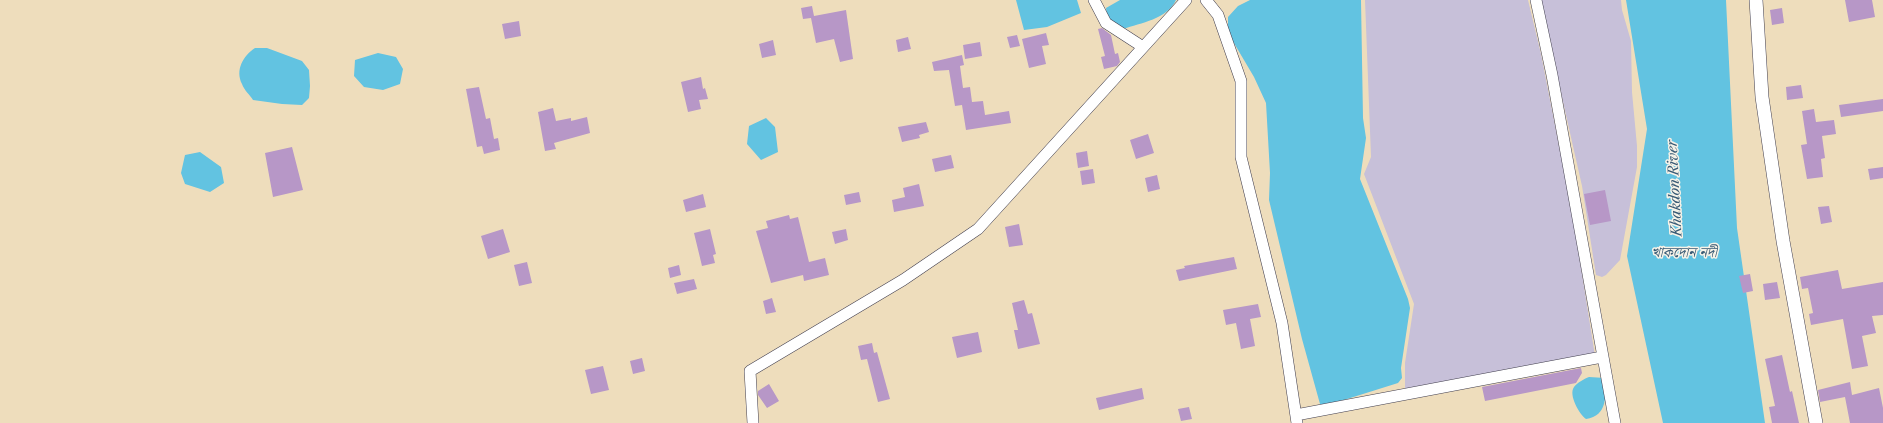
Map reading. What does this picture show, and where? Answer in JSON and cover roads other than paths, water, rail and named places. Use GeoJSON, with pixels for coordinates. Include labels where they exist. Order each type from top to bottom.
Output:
{"type":"FeatureCollection","features":[{"type":"Feature","properties":{"kind":"street"},"geometry":{"type":"LineString","coordinates":[[1094,0],[1106,23],[1143,47]]}},
{"type":"Feature","properties":{"kind":"street"},"geometry":{"type":"LineString","coordinates":[[753,423],[750,371],[903,280],[978,229],[1186,0]]}},
{"type":"Feature","properties":{"kind":"street"},"geometry":{"type":"LineString","coordinates":[[1206,0],[1218,15],[1241,81],[1241,157],[1282,323],[1297,419],[1602,357]]}},
{"type":"Feature","properties":{"kind":"street"},"geometry":{"type":"LineString","coordinates":[[1536,0],[1552,76],[1602,357],[1616,423]]}},
{"type":"Feature","properties":{"kind":"street"},"geometry":{"type":"LineString","coordinates":[[1756,0],[1763,104],[1783,241],[1816,423]]}},
{"type":"Feature","properties":{"kind":"water"},"geometry":{"type":"Polygon","coordinates":[[[1016,0],[1077,0],[1081,13],[1047,27],[1024,30],[1016,0]]]}},
{"type":"Feature","properties":{"kind":"water"},"geometry":{"type":"Polygon","coordinates":[[[1120,0],[1176,0],[1166,12],[1160,16],[1123,29],[1107,17],[1106,8],[1120,0]]]}},
{"type":"Feature","properties":{"kind":"water"},"geometry":{"type":"Polygon","coordinates":[[[1250,0],[1361,0],[1363,118],[1366,138],[1360,179],[1408,299],[1410,308],[1401,368],[1402,378],[1398,383],[1328,405],[1320,404],[1302,339],[1269,200],[1270,173],[1266,103],[1254,77],[1228,33],[1228,17],[1238,6],[1250,0]]]}},
{"type":"Feature","properties":{"kind":"water","name":"খাকদোন নদী"},"geometry":{"type":"Polygon","coordinates":[[[1626,0],[1726,0],[1737,228],[1765,423],[1663,423],[1627,256],[1647,129],[1626,0]]]}},
{"type":"Feature","properties":{"kind":"water"},"geometry":{"type":"Polygon","coordinates":[[[255,48],[267,48],[302,61],[309,70],[310,86],[309,98],[302,105],[253,100],[243,86],[239,74],[241,64],[244,59],[255,48]]]}},
{"type":"Feature","properties":{"kind":"water"},"geometry":{"type":"Polygon","coordinates":[[[378,53],[396,57],[403,69],[400,84],[383,90],[364,87],[354,76],[355,60],[378,53]]]}},
{"type":"Feature","properties":{"kind":"water"},"geometry":{"type":"Polygon","coordinates":[[[766,118],[775,127],[778,152],[761,160],[747,144],[749,126],[766,118]]]}},
{"type":"Feature","properties":{"kind":"water"},"geometry":{"type":"Polygon","coordinates":[[[200,152],[221,167],[224,183],[210,192],[185,184],[181,173],[185,155],[200,152]]]}},
{"type":"Feature","properties":{"kind":"water"},"geometry":{"type":"Polygon","coordinates":[[[1589,377],[1605,378],[1606,391],[1602,409],[1598,414],[1586,419],[1581,413],[1572,395],[1574,387],[1589,377]]]}},
{"type":"Feature","properties":{"kind":"water label","name":"Khakdon River"},"geometry":{"type":"Point","coordinates":[1675,188]}}]}
